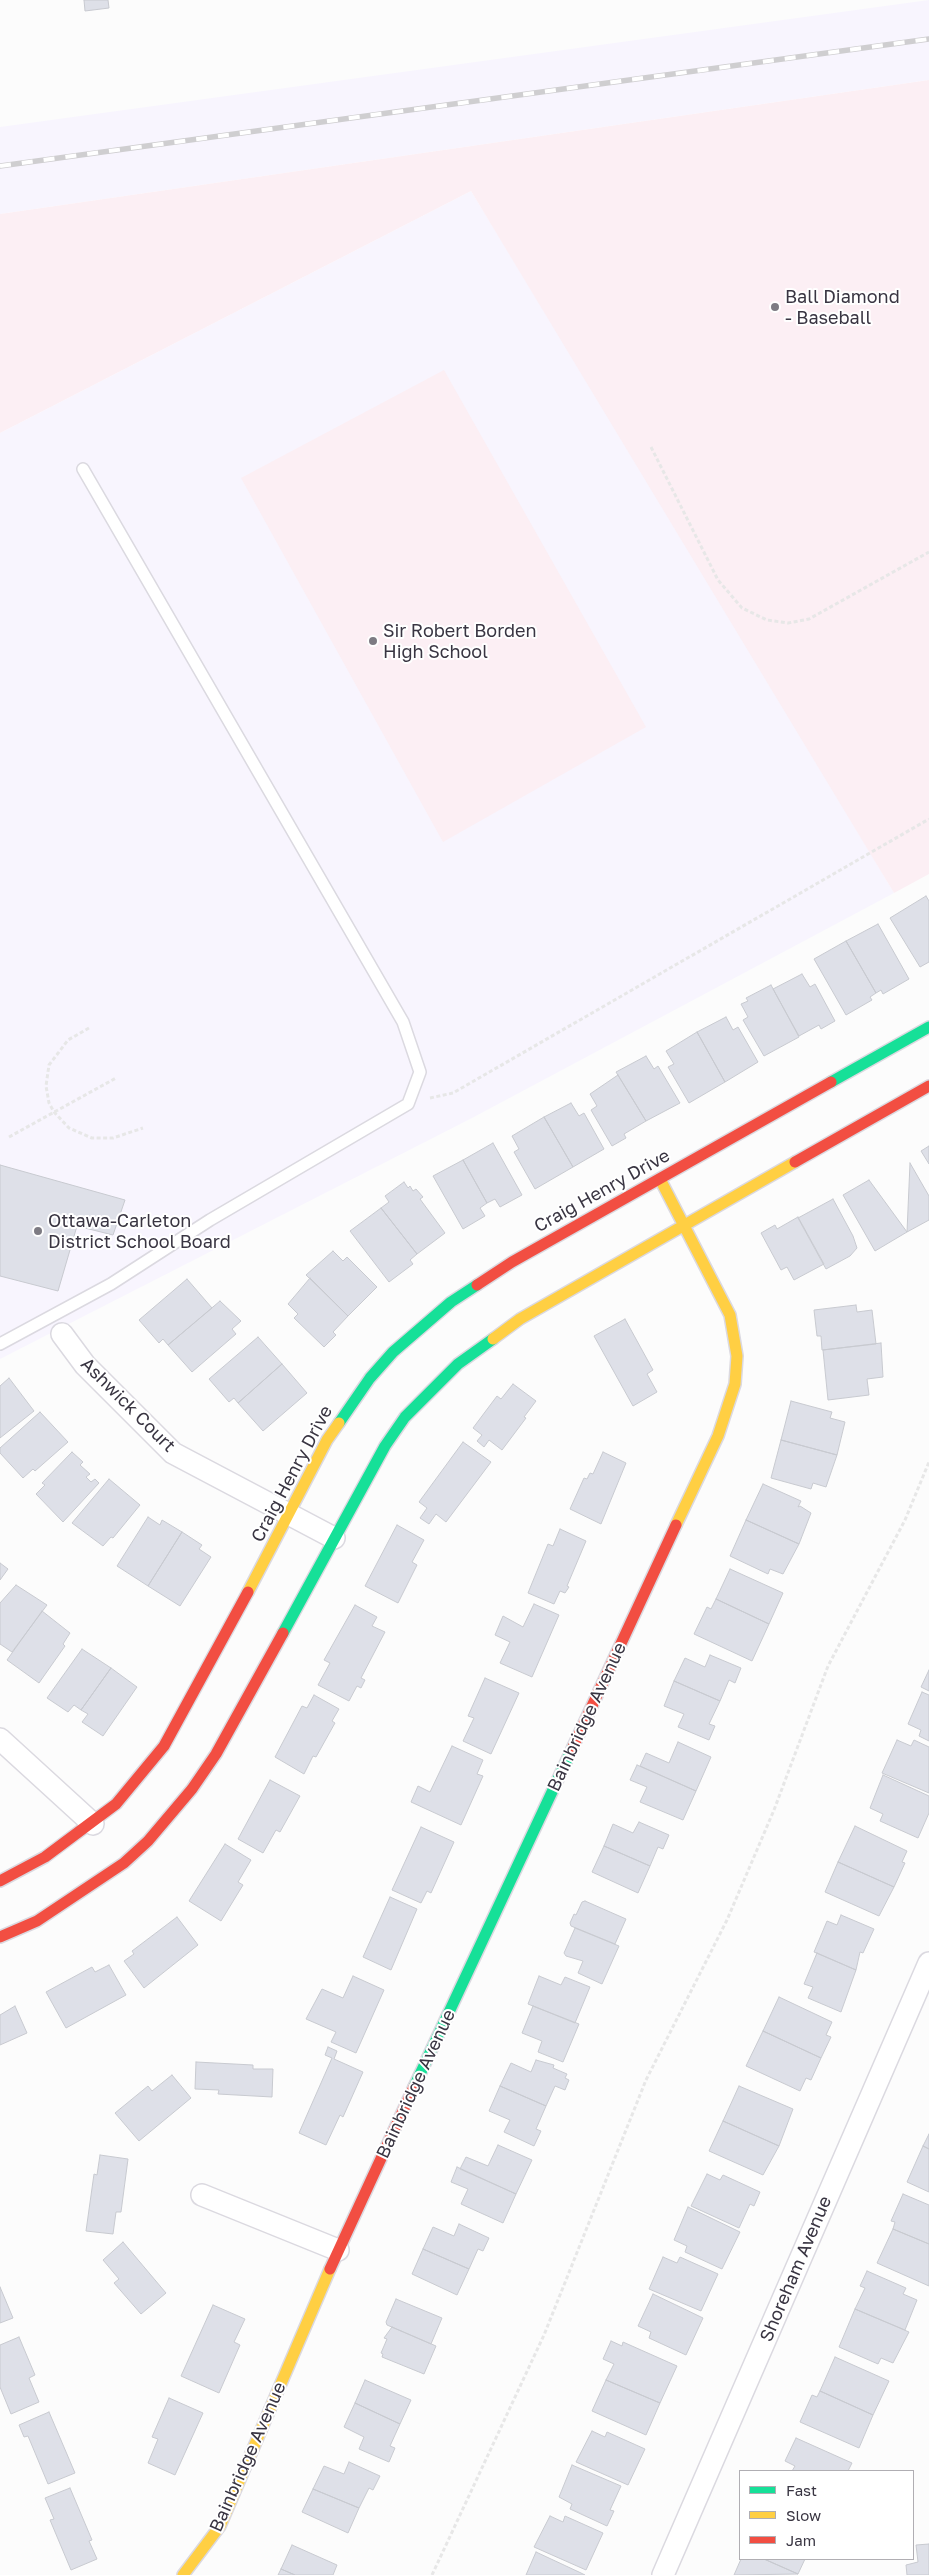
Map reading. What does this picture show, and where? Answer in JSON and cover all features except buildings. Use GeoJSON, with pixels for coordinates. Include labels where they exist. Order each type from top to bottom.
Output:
{"type":"FeatureCollection","features":[{"type":"Feature","properties":{"kind":"street","name":"Craig Henry Drive"},"geometry":{"type":"LineString","coordinates":[[0,1881],[46,1857],[93,1824],[116,1804],[164,1746],[290,1515],[327,1440],[370,1378],[393,1352],[450,1302],[481,1282],[929,1027]]}},
{"type":"Feature","properties":{"kind":"street"},"geometry":{"type":"LineString","coordinates":[[0,1936],[37,1921],[99,1881],[148,1841],[168,1817],[216,1754],[385,1446],[405,1417],[458,1364],[520,1319],[929,1086]]}},
{"type":"Feature","properties":{"kind":"street","name":"Bainbridge Avenue"},"geometry":{"type":"LineString","coordinates":[[183,2575],[220,2526],[338,2250],[710,1454],[728,1408],[735,1384],[737,1356],[735,1336],[722,1299],[660,1179]]}},
{"type":"Feature","properties":{"kind":"street","name":"Ashwick Court"},"geometry":{"type":"LineString","coordinates":[[62,1334],[85,1365],[173,1453],[334,1538]]}},
{"type":"Feature","properties":{"kind":"street"},"geometry":{"type":"LineString","coordinates":[[0,1739],[93,1824]]}},
{"type":"Feature","properties":{"kind":"street","name":"Shoreham Avenue"},"geometry":{"type":"LineString","coordinates":[[663,2575],[929,1965]]}},
{"type":"Feature","properties":{"kind":"street"},"geometry":{"type":"LineString","coordinates":[[202,2195],[338,2250]]}},
{"type":"Feature","properties":{"kind":"lane"},"geometry":{"type":"LineString","coordinates":[[0,1344],[111,1284],[210,1220],[408,1104],[420,1072],[403,1022],[83,469]]}},
{"type":"Feature","properties":{"kind":"path"},"geometry":{"type":"LineString","coordinates":[[650,447],[718,580],[742,608],[767,620],[788,623],[809,619],[929,552]]}},
{"type":"Feature","properties":{"kind":"path"},"geometry":{"type":"LineString","coordinates":[[408,1104],[453,1093],[874,848],[929,819]]}},
{"type":"Feature","properties":{"kind":"path"},"geometry":{"type":"LineString","coordinates":[[89,1028],[68,1040],[49,1065],[46,1086],[49,1103],[54,1112],[70,1128],[92,1138],[113,1138],[143,1128]]}},
{"type":"Feature","properties":{"kind":"path"},"geometry":{"type":"LineString","coordinates":[[9,1137],[116,1078]]}},
{"type":"Feature","properties":{"kind":"path"},"geometry":{"type":"LineString","coordinates":[[432,2575],[544,2334],[646,2080],[731,1910],[774,1810],[828,1666],[905,1520],[929,1462]]}},
{"type":"Feature","properties":{"kind":"shaded area"},"geometry":{"type":"Polygon","coordinates":[[[929,0],[929,80],[0,214],[0,127],[929,0]]]}},
{"type":"Feature","properties":{"kind":"shaded area"},"geometry":{"type":"Polygon","coordinates":[[[929,80],[929,874],[894,893],[471,191],[0,433],[0,214],[929,80]]]}},
{"type":"Feature","properties":{"kind":"shaded area","name":"Sir Robert Borden High School"},"geometry":{"type":"Polygon","coordinates":[[[471,191],[728,611],[894,893],[472,1118],[0,1359],[0,433],[471,191]]]}},
{"type":"Feature","properties":{"kind":"shaded area"},"geometry":{"type":"Polygon","coordinates":[[[444,370],[646,727],[443,842],[241,478],[444,370]]]}},
{"type":"Feature","properties":{"kind":"railway"},"geometry":{"type":"LineString","coordinates":[[0,166],[929,39]]}},
{"type":"Feature","properties":{"kind":"traffic: fast"},"geometry":{"type":"LineString","coordinates":[[831,1082],[929,1027]]}},
{"type":"Feature","properties":{"kind":"traffic: fast"},"geometry":{"type":"LineString","coordinates":[[339,1423],[370,1378],[393,1352],[451,1302],[477,1285]]}},
{"type":"Feature","properties":{"kind":"traffic: fast"},"geometry":{"type":"LineString","coordinates":[[283,1633],[385,1446],[405,1417],[458,1364],[493,1339]]}},
{"type":"Feature","properties":{"kind":"traffic: fast"},"geometry":{"type":"LineString","coordinates":[[414,2087],[573,1747]]}},
{"type":"Feature","properties":{"kind":"traffic: slow"},"geometry":{"type":"LineString","coordinates":[[493,1339],[520,1319],[795,1162]]}},
{"type":"Feature","properties":{"kind":"traffic: slow"},"geometry":{"type":"LineString","coordinates":[[660,1179],[730,1315],[737,1356],[735,1384],[718,1436],[676,1525]]}},
{"type":"Feature","properties":{"kind":"traffic: slow"},"geometry":{"type":"LineString","coordinates":[[248,1592],[327,1440],[339,1423]]}},
{"type":"Feature","properties":{"kind":"traffic: slow"},"geometry":{"type":"LineString","coordinates":[[183,2575],[220,2526],[330,2269]]}},
{"type":"Feature","properties":{"kind":"traffic: jam"},"geometry":{"type":"LineString","coordinates":[[477,1285],[512,1262],[831,1082]]}},
{"type":"Feature","properties":{"kind":"traffic: jam"},"geometry":{"type":"LineString","coordinates":[[795,1162],[929,1086]]}},
{"type":"Feature","properties":{"kind":"traffic: jam"},"geometry":{"type":"LineString","coordinates":[[573,1747],[676,1525]]}},
{"type":"Feature","properties":{"kind":"traffic: jam"},"geometry":{"type":"LineString","coordinates":[[0,1881],[45,1857],[116,1804],[164,1746],[248,1592]]}},
{"type":"Feature","properties":{"kind":"traffic: jam"},"geometry":{"type":"LineString","coordinates":[[0,1937],[37,1921],[124,1863],[148,1841],[192,1789],[216,1754],[283,1633]]}},
{"type":"Feature","properties":{"kind":"traffic: jam"},"geometry":{"type":"LineString","coordinates":[[330,2269],[414,2087]]}},
{"type":"Feature","properties":{"kind":"place","name":"Ball Diamond - Baseball"},"geometry":{"type":"Point","coordinates":[775,307]}},
{"type":"Feature","properties":{"kind":"place","name":"Sir Robert Borden High School"},"geometry":{"type":"Point","coordinates":[373,641]}},
{"type":"Feature","properties":{"kind":"place","name":"Ottawa-Carleton District School Board"},"geometry":{"type":"Point","coordinates":[38,1231]}}]}
